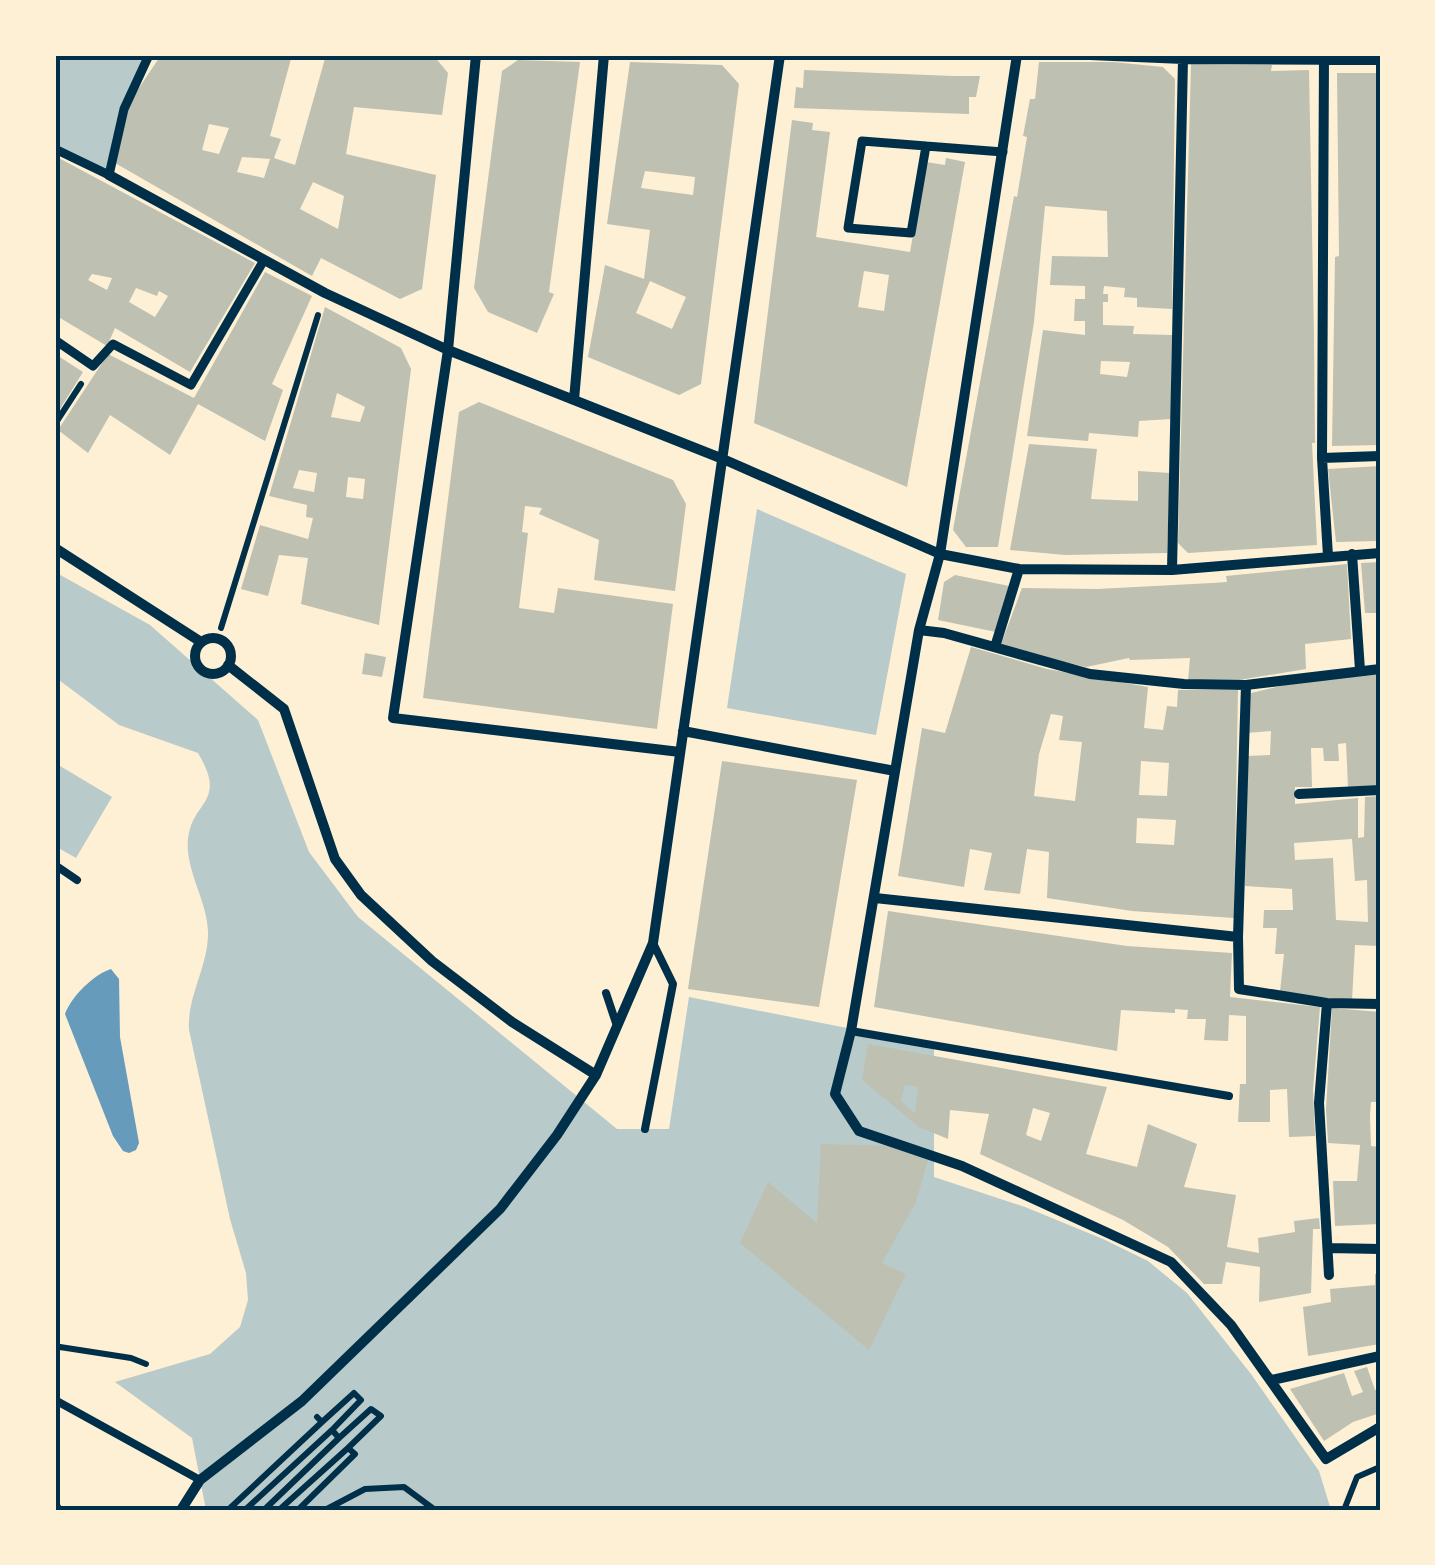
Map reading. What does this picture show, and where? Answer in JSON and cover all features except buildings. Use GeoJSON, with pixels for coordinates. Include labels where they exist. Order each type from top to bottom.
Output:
{"type":"FeatureCollection","features":[{"type":"Feature","properties":{"kind":"street"},"geometry":{"type":"LineString","coordinates":[[109,175],[124,109],[149,55]]}},
{"type":"Feature","properties":{"kind":"street"},"geometry":{"type":"LineString","coordinates":[[476,55],[448,350],[393,718],[680,752]]}},
{"type":"Feature","properties":{"kind":"street"},"geometry":{"type":"LineString","coordinates":[[574,400],[604,55]]}},
{"type":"Feature","properties":{"kind":"street"},"geometry":{"type":"LineString","coordinates":[[181,1510],[200,1480],[302,1402],[500,1208],[557,1135],[596,1076],[653,942],[778,55],[796,55]]}},
{"type":"Feature","properties":{"kind":"street"},"geometry":{"type":"LineString","coordinates":[[1017,55],[940,554],[919,630],[851,1030],[834,1094],[858,1131],[962,1166],[1171,1262],[1231,1324],[1326,1458],[1380,1427]]}},
{"type":"Feature","properties":{"kind":"street"},"geometry":{"type":"LineString","coordinates":[[1090,55],[1380,60]]}},
{"type":"Feature","properties":{"kind":"street"},"geometry":{"type":"LineString","coordinates":[[1324,57],[1322,458],[1328,556]]}},
{"type":"Feature","properties":{"kind":"street"},"geometry":{"type":"LineString","coordinates":[[1172,570],[1183,59]]}},
{"type":"Feature","properties":{"kind":"street"},"geometry":{"type":"LineString","coordinates":[[926,146],[911,233],[848,228],[862,141],[1003,152]]}},
{"type":"Feature","properties":{"kind":"street"},"geometry":{"type":"LineString","coordinates":[[55,149],[325,292],[448,350],[723,459],[940,554],[1020,569],[1172,570],[1380,554]]}},
{"type":"Feature","properties":{"kind":"street"},"geometry":{"type":"LineString","coordinates":[[55,340],[93,366],[113,344],[190,385],[264,260]]}},
{"type":"Feature","properties":{"kind":"street"},"geometry":{"type":"LineString","coordinates":[[1322,458],[1380,456]]}},
{"type":"Feature","properties":{"kind":"street"},"geometry":{"type":"LineString","coordinates":[[55,548],[201,642],[218,639],[230,650],[228,665],[219,674],[203,672],[194,656],[201,642]]}},
{"type":"Feature","properties":{"kind":"street"},"geometry":{"type":"LineString","coordinates":[[1352,554],[1360,670]]}},
{"type":"Feature","properties":{"kind":"street"},"geometry":{"type":"LineString","coordinates":[[995,647],[1020,569]]}},
{"type":"Feature","properties":{"kind":"street"},"geometry":{"type":"LineString","coordinates":[[919,630],[1090,674],[1184,684],[1246,686],[1380,670]]}},
{"type":"Feature","properties":{"kind":"street"},"geometry":{"type":"LineString","coordinates":[[228,665],[284,709],[335,859],[360,895],[448,974],[512,1022],[596,1076]]}},
{"type":"Feature","properties":{"kind":"street"},"geometry":{"type":"LineString","coordinates":[[1246,686],[1239,989],[1327,1003],[1380,1004]]}},
{"type":"Feature","properties":{"kind":"street"},"geometry":{"type":"LineString","coordinates":[[684,731],[895,770]]}},
{"type":"Feature","properties":{"kind":"street"},"geometry":{"type":"LineString","coordinates":[[1299,794],[1380,790]]}},
{"type":"Feature","properties":{"kind":"street"},"geometry":{"type":"LineString","coordinates":[[875,898],[1238,936]]}},
{"type":"Feature","properties":{"kind":"street"},"geometry":{"type":"LineString","coordinates":[[1327,1003],[1318,1103],[1329,1274]]}},
{"type":"Feature","properties":{"kind":"street"},"geometry":{"type":"LineString","coordinates":[[1328,1248],[1380,1250]]}},
{"type":"Feature","properties":{"kind":"street"},"geometry":{"type":"LineString","coordinates":[[1272,1380],[1380,1356]]}},
{"type":"Feature","properties":{"kind":"lane"},"geometry":{"type":"LineString","coordinates":[[55,866],[77,880]]}},
{"type":"Feature","properties":{"kind":"lane"},"geometry":{"type":"LineString","coordinates":[[645,1128],[673,984],[653,942]]}},
{"type":"Feature","properties":{"kind":"lane"},"geometry":{"type":"LineString","coordinates":[[606,994],[617,1026]]}},
{"type":"Feature","properties":{"kind":"lane"},"geometry":{"type":"LineString","coordinates":[[851,1030],[1229,1096]]}},
{"type":"Feature","properties":{"kind":"lane"},"geometry":{"type":"LineString","coordinates":[[55,1400],[200,1480]]}},
{"type":"Feature","properties":{"kind":"path"},"geometry":{"type":"LineString","coordinates":[[218,639],[325,292]]}},
{"type":"Feature","properties":{"kind":"path"},"geometry":{"type":"LineString","coordinates":[[55,424],[93,366]]}},
{"type":"Feature","properties":{"kind":"path"},"geometry":{"type":"LineString","coordinates":[[55,1350],[60,1347],[146,1364]]}},
{"type":"Feature","properties":{"kind":"path"},"geometry":{"type":"LineString","coordinates":[[228,1510],[354,1393],[361,1400],[245,1510]]}},
{"type":"Feature","properties":{"kind":"path"},"geometry":{"type":"LineString","coordinates":[[302,1402],[322,1422]]}},
{"type":"Feature","properties":{"kind":"path"},"geometry":{"type":"LineString","coordinates":[[264,1510],[371,1409],[381,1416],[280,1510]]}},
{"type":"Feature","properties":{"kind":"path"},"geometry":{"type":"LineString","coordinates":[[332,1430],[340,1438]]}},
{"type":"Feature","properties":{"kind":"path"},"geometry":{"type":"LineString","coordinates":[[298,1510],[355,1454],[348,1448]]}},
{"type":"Feature","properties":{"kind":"path"},"geometry":{"type":"LineString","coordinates":[[1344,1510],[1358,1476],[1380,1466]]}},
{"type":"Feature","properties":{"kind":"path"},"geometry":{"type":"LineString","coordinates":[[324,1510],[364,1489],[404,1487],[436,1510]]}},
{"type":"Feature","properties":{"kind":"shaded area"},"geometry":{"type":"Polygon","coordinates":[[[55,55],[149,55],[124,109],[109,175],[55,149],[55,55]]]}},
{"type":"Feature","properties":{"kind":"shaded area"},"geometry":{"type":"Polygon","coordinates":[[[757,509],[906,574],[876,735],[727,708],[757,509]]]}},
{"type":"Feature","properties":{"kind":"shaded area"},"geometry":{"type":"Polygon","coordinates":[[[55,572],[150,625],[258,720],[309,852],[358,917],[617,1129],[669,1129],[689,997],[934,1045],[934,1177],[1025,1207],[1103,1239],[1148,1261],[1187,1293],[1251,1374],[1319,1471],[1331,1510],[206,1510],[192,1438],[115,1382],[210,1354],[240,1327],[248,1300],[246,1273],[230,1219],[189,1030],[208,931],[188,839],[210,782],[198,753],[119,725],[55,677],[55,572]]]}},
{"type":"Feature","properties":{"kind":"shaded area"},"geometry":{"type":"Polygon","coordinates":[[[55,763],[112,797],[76,858],[55,846],[55,763]]]}},
{"type":"Feature","properties":{"kind":"water"},"geometry":{"type":"Polygon","coordinates":[[[111,969],[119,979],[120,1037],[139,1143],[129,1153],[113,1136],[65,1014],[84,987],[111,969]]]}}]}
